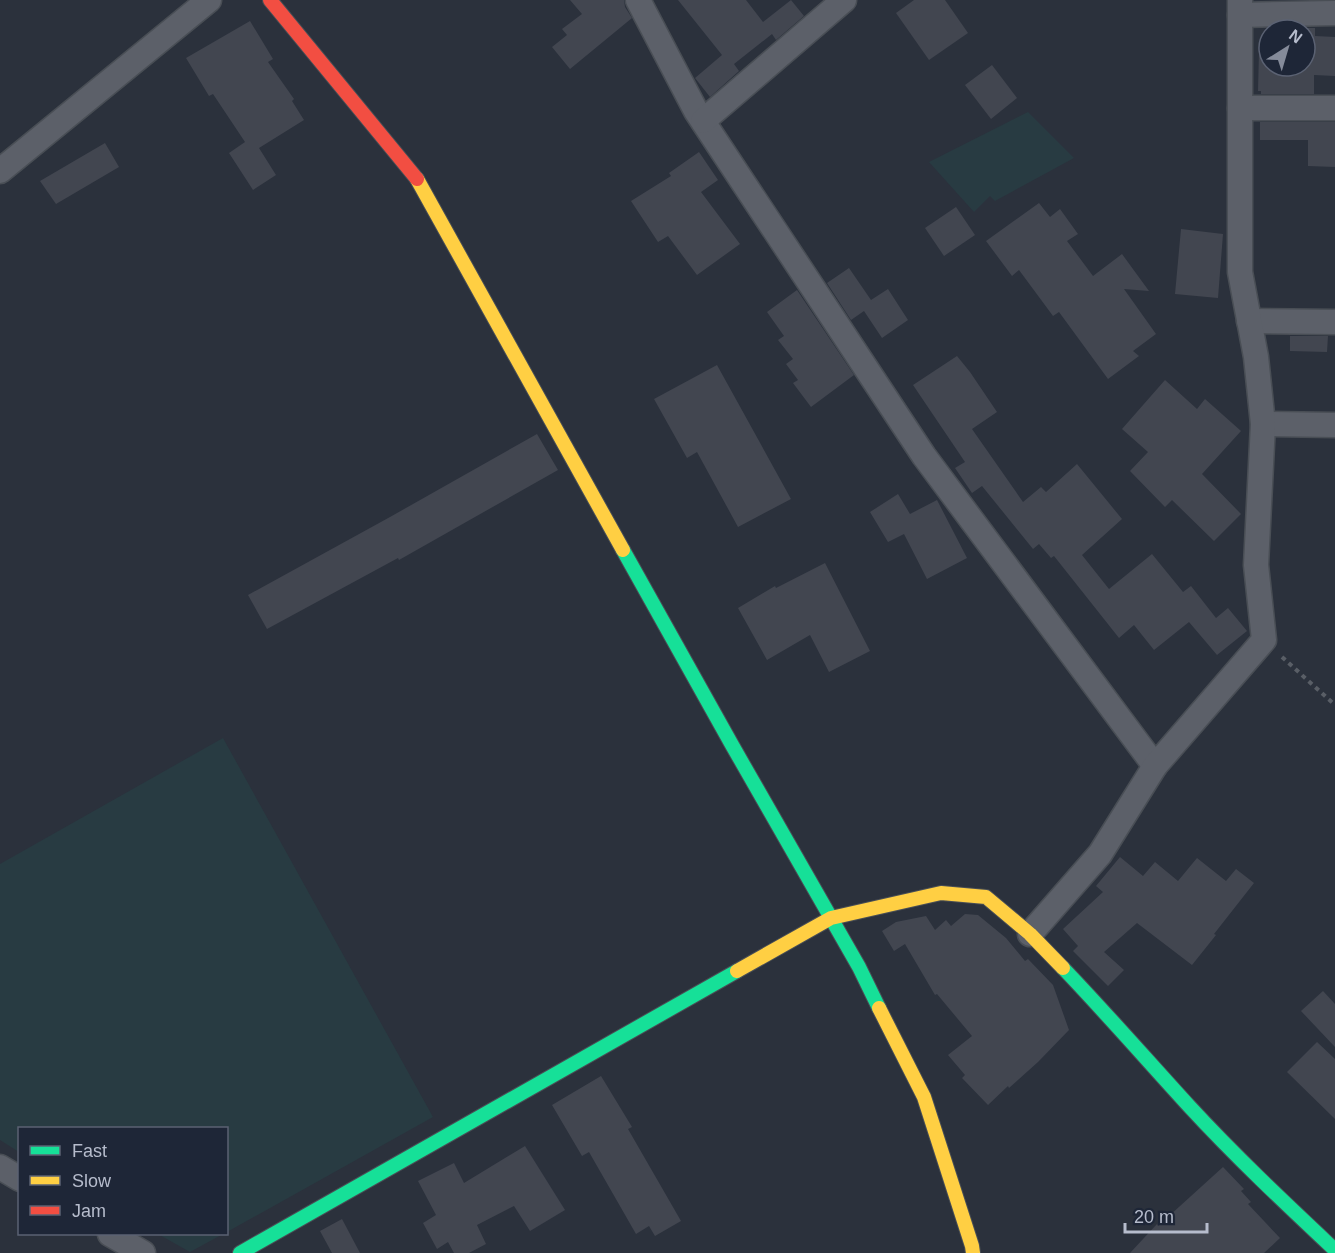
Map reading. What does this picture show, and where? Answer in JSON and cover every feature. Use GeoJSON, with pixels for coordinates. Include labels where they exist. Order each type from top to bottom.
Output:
{"type":"FeatureCollection","features":[{"type":"Feature","properties":{"kind":"street"},"geometry":{"type":"LineString","coordinates":[[0,171],[209,0]]}},
{"type":"Feature","properties":{"kind":"street"},"geometry":{"type":"LineString","coordinates":[[270,0],[417,179],[732,745],[859,967],[924,1096],[973,1253]]}},
{"type":"Feature","properties":{"kind":"street"},"geometry":{"type":"LineString","coordinates":[[638,0],[696,111],[924,456],[1155,766]]}},
{"type":"Feature","properties":{"kind":"street"},"geometry":{"type":"LineString","coordinates":[[703,122],[844,0]]}},
{"type":"Feature","properties":{"kind":"street"},"geometry":{"type":"LineString","coordinates":[[1030,934],[1100,854],[1155,766],[1264,640],[1256,565],[1263,424],[1256,357],[1239,272],[1240,8],[1335,13]]}},
{"type":"Feature","properties":{"kind":"street"},"geometry":{"type":"LineString","coordinates":[[1240,108],[1335,108]]}},
{"type":"Feature","properties":{"kind":"street"},"geometry":{"type":"LineString","coordinates":[[1249,321],[1335,322]]}},
{"type":"Feature","properties":{"kind":"street"},"geometry":{"type":"LineString","coordinates":[[1263,424],[1335,425]]}},
{"type":"Feature","properties":{"kind":"street"},"geometry":{"type":"LineString","coordinates":[[240,1253],[831,918],[941,893],[986,897],[1030,934],[1324,1248]]}},
{"type":"Feature","properties":{"kind":"street"},"geometry":{"type":"LineString","coordinates":[[0,1167],[18,1178]]}},
{"type":"Feature","properties":{"kind":"path"},"geometry":{"type":"LineString","coordinates":[[1264,640],[1335,705]]}},
{"type":"Feature","properties":{"kind":"shaded area"},"geometry":{"type":"Polygon","coordinates":[[[1028,112],[1074,158],[995,201],[990,196],[974,212],[929,162],[1028,112]]]}},
{"type":"Feature","properties":{"kind":"shaded area"},"geometry":{"type":"Polygon","coordinates":[[[223,738],[433,1117],[228,1231],[228,1127],[18,1127],[18,1151],[0,1140],[0,864],[223,738]]]}},
{"type":"Feature","properties":{"kind":"shaded area"},"geometry":{"type":"Polygon","coordinates":[[[160,1235],[221,1235],[190,1252],[160,1235]]]}},
{"type":"Feature","properties":{"kind":"building"},"geometry":{"type":"Polygon","coordinates":[[[570,0],[624,0],[625,7],[632,18],[570,69],[552,47],[567,35],[562,29],[582,14],[570,0]]]}},
{"type":"Feature","properties":{"kind":"building"},"geometry":{"type":"Polygon","coordinates":[[[678,0],[746,0],[763,22],[791,0],[804,16],[776,40],[772,34],[734,64],[739,71],[710,97],[695,78],[722,55],[678,0]]]}},
{"type":"Feature","properties":{"kind":"building"},"geometry":{"type":"Polygon","coordinates":[[[914,0],[945,0],[968,33],[929,60],[896,13],[914,0]]]}},
{"type":"Feature","properties":{"kind":"building"},"geometry":{"type":"Polygon","coordinates":[[[250,21],[273,59],[268,62],[294,99],[292,101],[304,120],[259,148],[276,175],[253,190],[229,153],[245,142],[213,94],[209,96],[186,58],[250,21]]]}},
{"type":"Feature","properties":{"kind":"building"},"geometry":{"type":"Polygon","coordinates":[[[1317,36],[1335,37],[1335,76],[1317,75],[1317,36]]]}},
{"type":"Feature","properties":{"kind":"building"},"geometry":{"type":"Polygon","coordinates":[[[992,65],[1017,98],[991,119],[965,85],[992,65]]]}},
{"type":"Feature","properties":{"kind":"building"},"geometry":{"type":"Polygon","coordinates":[[[1258,78],[1314,78],[1314,94],[1261,94],[1261,91],[1258,91],[1258,78]]]}},
{"type":"Feature","properties":{"kind":"building"},"geometry":{"type":"Polygon","coordinates":[[[1260,122],[1335,122],[1335,167],[1308,166],[1308,140],[1260,140],[1260,122]]]}},
{"type":"Feature","properties":{"kind":"building"},"geometry":{"type":"Polygon","coordinates":[[[105,143],[119,167],[56,204],[40,181],[105,143]]]}},
{"type":"Feature","properties":{"kind":"building"},"geometry":{"type":"Polygon","coordinates":[[[699,152],[718,180],[701,192],[740,244],[697,275],[668,236],[658,242],[631,201],[671,176],[669,173],[699,152]]]}},
{"type":"Feature","properties":{"kind":"building"},"geometry":{"type":"Polygon","coordinates":[[[1039,203],[1050,217],[1060,209],[1078,234],[1067,241],[1093,276],[1122,254],[1149,291],[1124,289],[1156,334],[1133,351],[1139,356],[1108,379],[1059,312],[1053,316],[1019,270],[1012,276],[986,241],[1039,203]]]}},
{"type":"Feature","properties":{"kind":"building"},"geometry":{"type":"Polygon","coordinates":[[[956,207],[975,235],[944,256],[925,228],[956,207]]]}},
{"type":"Feature","properties":{"kind":"building"},"geometry":{"type":"Polygon","coordinates":[[[1181,229],[1223,234],[1218,298],[1175,294],[1181,229]]]}},
{"type":"Feature","properties":{"kind":"building"},"geometry":{"type":"Polygon","coordinates":[[[849,268],[871,300],[888,289],[908,320],[882,338],[864,311],[851,320],[827,283],[849,268]]]}},
{"type":"Feature","properties":{"kind":"building"},"geometry":{"type":"Polygon","coordinates":[[[797,290],[854,375],[811,407],[793,383],[798,380],[786,364],[793,359],[778,340],[784,336],[767,312],[797,290]]]}},
{"type":"Feature","properties":{"kind":"building"},"geometry":{"type":"Polygon","coordinates":[[[1290,336],[1328,336],[1327,352],[1290,351],[1290,336]]]}},
{"type":"Feature","properties":{"kind":"building"},"geometry":{"type":"Polygon","coordinates":[[[957,356],[997,412],[972,429],[1023,502],[1041,487],[1046,492],[1077,464],[1122,519],[1082,555],[1109,589],[1152,554],[1183,592],[1191,586],[1216,618],[1228,608],[1247,631],[1217,655],[1189,622],[1154,650],[1134,625],[1119,638],[1054,556],[1051,558],[1039,544],[1033,549],[982,486],[972,493],[955,468],[965,462],[913,385],[957,356]]]}},
{"type":"Feature","properties":{"kind":"building"},"geometry":{"type":"Polygon","coordinates":[[[717,365],[791,499],[738,527],[697,452],[687,458],[654,399],[717,365]]]}},
{"type":"Feature","properties":{"kind":"building"},"geometry":{"type":"Polygon","coordinates":[[[1165,380],[1197,409],[1205,399],[1241,431],[1202,474],[1241,514],[1214,541],[1172,500],[1165,507],[1130,471],[1148,452],[1122,429],[1165,380]]]}},
{"type":"Feature","properties":{"kind":"building"},"geometry":{"type":"Polygon","coordinates":[[[537,434],[558,470],[399,560],[398,558],[267,629],[248,595],[537,434]]]}},
{"type":"Feature","properties":{"kind":"building"},"geometry":{"type":"Polygon","coordinates":[[[898,494],[910,514],[937,500],[967,558],[927,579],[904,534],[888,542],[870,512],[898,494]]]}},
{"type":"Feature","properties":{"kind":"building"},"geometry":{"type":"Polygon","coordinates":[[[825,563],[870,651],[829,672],[810,635],[767,660],[738,608],[775,586],[776,588],[825,563]]]}},
{"type":"Feature","properties":{"kind":"building"},"geometry":{"type":"Polygon","coordinates":[[[1120,857],[1143,876],[1155,862],[1178,881],[1197,858],[1226,881],[1236,869],[1254,883],[1192,965],[1137,923],[1104,952],[1124,970],[1108,986],[1073,951],[1078,946],[1063,929],[1103,892],[1096,886],[1120,857]]]}},
{"type":"Feature","properties":{"kind":"building"},"geometry":{"type":"Polygon","coordinates":[[[965,914],[978,915],[1006,938],[1025,961],[1028,959],[1053,985],[1069,1030],[1038,1062],[988,1105],[962,1078],[965,1075],[948,1055],[972,1036],[937,994],[935,995],[905,944],[894,951],[882,931],[896,922],[926,916],[935,930],[946,920],[951,926],[965,914]]]}},
{"type":"Feature","properties":{"kind":"building"},"geometry":{"type":"Polygon","coordinates":[[[1323,991],[1335,1004],[1335,1047],[1301,1011],[1323,991]]]}},
{"type":"Feature","properties":{"kind":"building"},"geometry":{"type":"Polygon","coordinates":[[[1317,1042],[1335,1059],[1335,1119],[1287,1072],[1317,1042]]]}},
{"type":"Feature","properties":{"kind":"building"},"geometry":{"type":"Polygon","coordinates":[[[601,1076],[632,1127],[628,1129],[681,1221],[655,1236],[649,1226],[636,1234],[589,1152],[582,1156],[552,1105],[601,1076]]]}},
{"type":"Feature","properties":{"kind":"building"},"geometry":{"type":"Polygon","coordinates":[[[525,1146],[565,1210],[530,1231],[514,1206],[477,1225],[486,1244],[469,1253],[454,1253],[448,1242],[437,1249],[423,1223],[436,1215],[418,1181],[454,1163],[464,1183],[525,1146]]]}},
{"type":"Feature","properties":{"kind":"building"},"geometry":{"type":"Polygon","coordinates":[[[1223,1167],[1244,1189],[1241,1191],[1251,1202],[1248,1204],[1280,1238],[1264,1253],[1130,1253],[1157,1224],[1158,1226],[1223,1167]]]}},
{"type":"Feature","properties":{"kind":"building"},"geometry":{"type":"Polygon","coordinates":[[[342,1219],[360,1253],[332,1253],[320,1231],[342,1219]]]}},
{"type":"Feature","properties":{"kind":"traffic: fast"},"geometry":{"type":"LineString","coordinates":[[623,550],[859,967],[879,1008]]}},
{"type":"Feature","properties":{"kind":"traffic: fast"},"geometry":{"type":"LineString","coordinates":[[1063,968],[1206,1125],[1335,1250]]}},
{"type":"Feature","properties":{"kind":"traffic: fast"},"geometry":{"type":"LineString","coordinates":[[240,1253],[737,971]]}},
{"type":"Feature","properties":{"kind":"traffic: slow"},"geometry":{"type":"LineString","coordinates":[[417,179],[623,550]]}},
{"type":"Feature","properties":{"kind":"traffic: slow"},"geometry":{"type":"LineString","coordinates":[[737,971],[831,918],[941,893],[986,897],[1030,934],[1063,968]]}},
{"type":"Feature","properties":{"kind":"traffic: slow"},"geometry":{"type":"LineString","coordinates":[[879,1008],[924,1097],[973,1253]]}},
{"type":"Feature","properties":{"kind":"traffic: jam"},"geometry":{"type":"LineString","coordinates":[[270,0],[417,179]]}}]}
